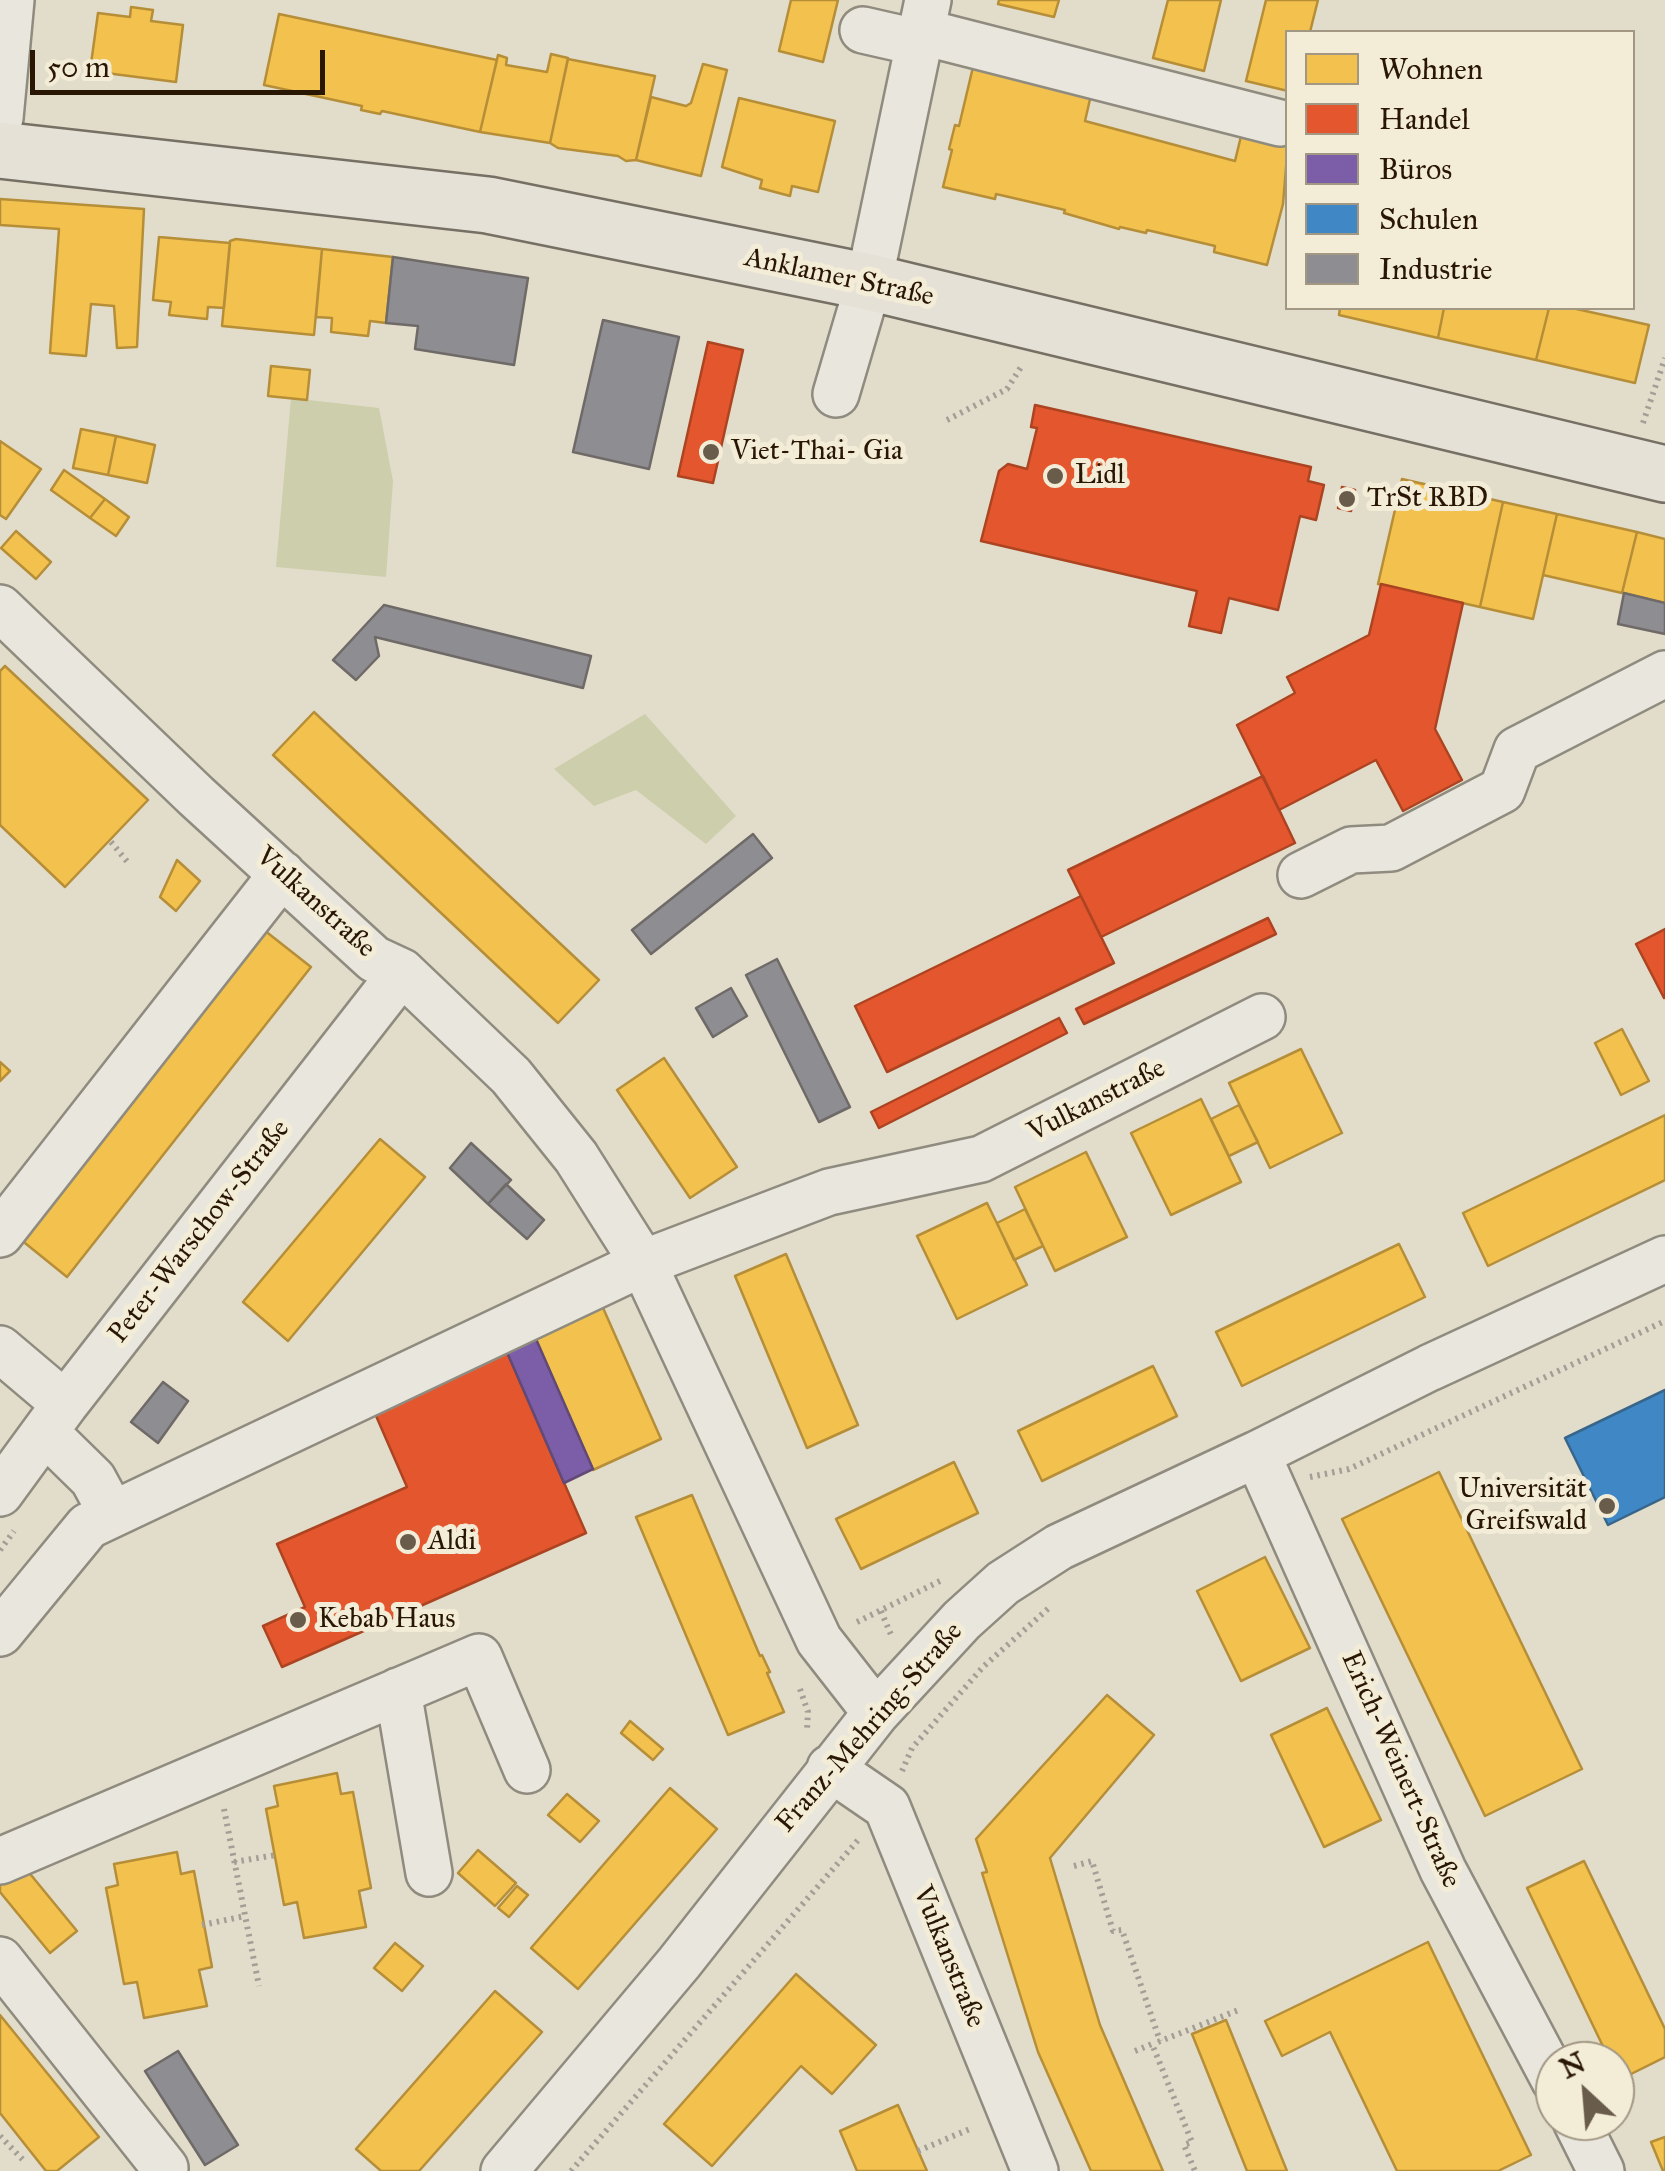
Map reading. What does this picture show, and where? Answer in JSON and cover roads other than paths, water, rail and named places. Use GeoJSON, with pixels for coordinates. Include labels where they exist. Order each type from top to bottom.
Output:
{"type":"FeatureCollection","features":[{"type":"Feature","properties":{"kind":"main road","name":"Anklamer Straße"},"geometry":{"type":"LineString","coordinates":[[0,150],[488,205],[869,282],[1647,470]]}},
{"type":"Feature","properties":{"kind":"street"},"geometry":{"type":"LineString","coordinates":[[0,118],[11,0]]}},
{"type":"Feature","properties":{"kind":"street"},"geometry":{"type":"LineString","coordinates":[[863,30],[924,25],[1280,123]]}},
{"type":"Feature","properties":{"kind":"street"},"geometry":{"type":"LineString","coordinates":[[836,394],[869,282],[924,25]]}},
{"type":"Feature","properties":{"kind":"street","name":"Vulkanstraße"},"geometry":{"type":"LineString","coordinates":[[0,608],[374,959],[402,972],[511,1076],[576,1157],[643,1263],[818,1640],[876,1714]]}},
{"type":"Feature","properties":{"kind":"street"},"geometry":{"type":"LineString","coordinates":[[1301,875],[1350,850],[1391,848],[1502,790],[1517,750],[1665,674]]}},
{"type":"Feature","properties":{"kind":"street"},"geometry":{"type":"LineString","coordinates":[[0,1234],[282,874]]}},
{"type":"Feature","properties":{"kind":"street","name":"Peter-Warschow-Straße"},"geometry":{"type":"LineString","coordinates":[[12,1506],[55,1418],[402,972]]}},
{"type":"Feature","properties":{"kind":"street","name":"Vulkanstraße"},"geometry":{"type":"LineString","coordinates":[[643,1263],[829,1192],[981,1159],[1262,1018]]}},
{"type":"Feature","properties":{"kind":"street","name":"Franz-Mehring-Straße"},"geometry":{"type":"LineString","coordinates":[[504,2171],[679,1963],[830,1768],[962,1620],[1003,1582],[1060,1547],[1265,1470],[1429,1368],[1665,1259]]}},
{"type":"Feature","properties":{"kind":"street"},"geometry":{"type":"LineString","coordinates":[[0,1633],[88,1526],[643,1263]]}},
{"type":"Feature","properties":{"kind":"street"},"geometry":{"type":"LineString","coordinates":[[0,1349],[55,1418],[112,1514]]}},
{"type":"Feature","properties":{"kind":"street","name":"Erich-Weinert-Straße"},"geometry":{"type":"LineString","coordinates":[[1265,1470],[1443,1870],[1535,2043]]}},
{"type":"Feature","properties":{"kind":"street"},"geometry":{"type":"LineString","coordinates":[[0,1861],[479,1657],[527,1770]]}},
{"type":"Feature","properties":{"kind":"street"},"geometry":{"type":"LineString","coordinates":[[398,1691],[430,1873]]}},
{"type":"Feature","properties":{"kind":"street","name":"Vulkanstraße"},"geometry":{"type":"LineString","coordinates":[[830,1768],[886,1807],[1034,2171]]}},
{"type":"Feature","properties":{"kind":"street"},"geometry":{"type":"LineString","coordinates":[[0,1960],[165,2168],[162,2171]]}},
{"type":"Feature","properties":{"kind":"street"},"geometry":{"type":"LineString","coordinates":[[1586,2141],[1602,2171]]}},
{"type":"Feature","properties":{"kind":"place","name":"Viet-Thai- Gia"},"geometry":{"type":"Point","coordinates":[711,452]}},
{"type":"Feature","properties":{"kind":"place","name":"Lidl"},"geometry":{"type":"Point","coordinates":[1055,476]}},
{"type":"Feature","properties":{"kind":"place","name":"TrSt RBD"},"geometry":{"type":"Point","coordinates":[1347,499]}},
{"type":"Feature","properties":{"kind":"place","name":"Universität Greifswald"},"geometry":{"type":"Point","coordinates":[1607,1506]}},
{"type":"Feature","properties":{"kind":"place","name":"Aldi"},"geometry":{"type":"Point","coordinates":[408,1542]}},
{"type":"Feature","properties":{"kind":"place","name":"Kebab Haus"},"geometry":{"type":"Point","coordinates":[298,1620]}}]}
